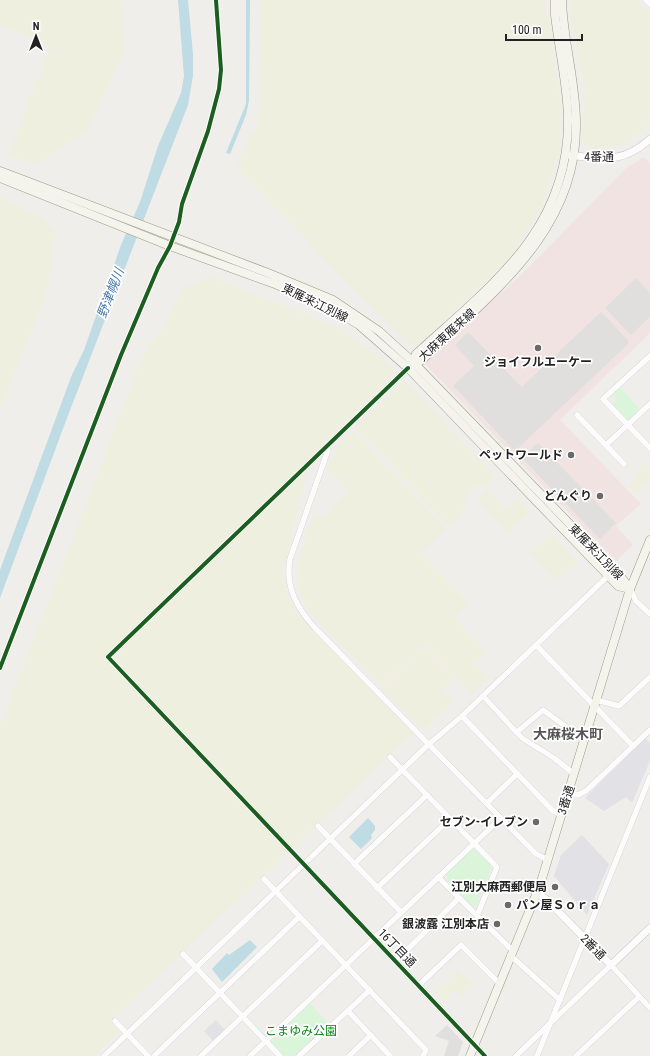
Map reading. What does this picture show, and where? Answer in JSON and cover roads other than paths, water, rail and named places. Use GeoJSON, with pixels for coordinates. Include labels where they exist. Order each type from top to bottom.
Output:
{"type":"FeatureCollection","features":[{"type":"Feature","properties":{"kind":"main road","name":"大麻東雁来線"},"geometry":{"type":"LineString","coordinates":[[412,364],[416,354],[492,283],[527,246],[555,195],[566,155],[568,117],[554,0]]}},
{"type":"Feature","properties":{"kind":"main road","name":"大麻東雁来線"},"geometry":{"type":"LineString","coordinates":[[412,364],[422,360],[498,288],[531,252],[550,224],[563,197],[575,156],[576,124],[575,96],[564,27],[562,0]]}},
{"type":"Feature","properties":{"kind":"main road","name":"東雁来江別線"},"geometry":{"type":"LineString","coordinates":[[0,171],[100,213],[163,243],[275,284],[329,307],[359,325],[393,353],[412,364],[608,576],[618,586],[630,589]]}},
{"type":"Feature","properties":{"kind":"main road","name":"東雁来江別線"},"geometry":{"type":"LineString","coordinates":[[0,178],[166,234],[333,300],[379,331],[621,577],[630,589]]}},
{"type":"Feature","properties":{"kind":"main road","name":"3番通"},"geometry":{"type":"LineString","coordinates":[[470,1056],[500,984],[548,860],[630,589],[650,540]]}},
{"type":"Feature","properties":{"kind":"street"},"geometry":{"type":"LineString","coordinates":[[646,0],[650,4]]}},
{"type":"Feature","properties":{"kind":"street","name":"4番通"},"geometry":{"type":"LineString","coordinates":[[566,155],[597,160],[620,157],[639,149],[650,138]]}},
{"type":"Feature","properties":{"kind":"street"},"geometry":{"type":"LineString","coordinates":[[650,356],[603,399],[650,448]]}},
{"type":"Feature","properties":{"kind":"street"},"geometry":{"type":"LineString","coordinates":[[412,364],[335,440],[324,457],[290,559],[288,570],[291,591],[297,605],[305,617],[536,854],[548,860]]}},
{"type":"Feature","properties":{"kind":"street"},"geometry":{"type":"LineString","coordinates":[[606,445],[650,404]]}},
{"type":"Feature","properties":{"kind":"street"},"geometry":{"type":"LineString","coordinates":[[577,415],[624,464]]}},
{"type":"Feature","properties":{"kind":"street","name":"16丁目通"},"geometry":{"type":"LineString","coordinates":[[335,440],[108,657],[485,1056]]}},
{"type":"Feature","properties":{"kind":"street"},"geometry":{"type":"LineString","coordinates":[[104,1056],[429,744],[462,716],[608,576]]}},
{"type":"Feature","properties":{"kind":"street"},"geometry":{"type":"LineString","coordinates":[[630,589],[636,601],[650,614]]}},
{"type":"Feature","properties":{"kind":"street"},"geometry":{"type":"LineString","coordinates":[[536,645],[596,703],[633,746]]}},
{"type":"Feature","properties":{"kind":"street"},"geometry":{"type":"LineString","coordinates":[[596,703],[619,706],[650,677]]}},
{"type":"Feature","properties":{"kind":"street"},"geometry":{"type":"LineString","coordinates":[[483,696],[522,738],[554,758],[574,774]]}},
{"type":"Feature","properties":{"kind":"street"},"geometry":{"type":"LineString","coordinates":[[517,732],[544,710],[584,740]]}},
{"type":"Feature","properties":{"kind":"street"},"geometry":{"type":"LineString","coordinates":[[462,716],[552,810],[561,815]]}},
{"type":"Feature","properties":{"kind":"street"},"geometry":{"type":"LineString","coordinates":[[568,792],[578,795],[586,791],[650,730]]}},
{"type":"Feature","properties":{"kind":"street"},"geometry":{"type":"LineString","coordinates":[[390,757],[450,819],[475,842],[497,867],[477,916]]}},
{"type":"Feature","properties":{"kind":"street"},"geometry":{"type":"LineString","coordinates":[[487,803],[517,774]]}},
{"type":"Feature","properties":{"kind":"street"},"geometry":{"type":"LineString","coordinates":[[537,1056],[650,777]]}},
{"type":"Feature","properties":{"kind":"street"},"geometry":{"type":"LineString","coordinates":[[354,864],[427,795]]}},
{"type":"Feature","properties":{"kind":"street"},"geometry":{"type":"LineString","coordinates":[[250,1056],[501,818]]}},
{"type":"Feature","properties":{"kind":"street"},"geometry":{"type":"LineString","coordinates":[[377,888],[450,819]]}},
{"type":"Feature","properties":{"kind":"street"},"geometry":{"type":"LineString","coordinates":[[318,826],[401,912]]}},
{"type":"Feature","properties":{"kind":"street"},"geometry":{"type":"LineString","coordinates":[[438,877],[511,953],[560,1000]]}},
{"type":"Feature","properties":{"kind":"street"},"geometry":{"type":"LineString","coordinates":[[264,879],[426,1050],[423,1056]]}},
{"type":"Feature","properties":{"kind":"street","name":"2番通"},"geometry":{"type":"LineString","coordinates":[[535,893],[546,899],[611,965],[650,928]]}},
{"type":"Feature","properties":{"kind":"street"},"geometry":{"type":"LineString","coordinates":[[396,961],[459,898]]}},
{"type":"Feature","properties":{"kind":"street"},"geometry":{"type":"LineString","coordinates":[[154,1056],[299,917]]}},
{"type":"Feature","properties":{"kind":"street"},"geometry":{"type":"LineString","coordinates":[[201,1056],[322,941]]}},
{"type":"Feature","properties":{"kind":"street"},"geometry":{"type":"LineString","coordinates":[[419,985],[461,945],[500,984]]}},
{"type":"Feature","properties":{"kind":"street"},"geometry":{"type":"LineString","coordinates":[[183,954],[280,1056]]}},
{"type":"Feature","properties":{"kind":"street"},"geometry":{"type":"LineString","coordinates":[[516,1056],[611,965],[649,1005]]}},
{"type":"Feature","properties":{"kind":"street"},"geometry":{"type":"LineString","coordinates":[[299,1056],[370,990]]}},
{"type":"Feature","properties":{"kind":"street"},"geometry":{"type":"LineString","coordinates":[[576,1056],[639,996]]}},
{"type":"Feature","properties":{"kind":"street"},"geometry":{"type":"LineString","coordinates":[[348,1011],[390,1056]]}},
{"type":"Feature","properties":{"kind":"street"},"geometry":{"type":"LineString","coordinates":[[115,1021],[148,1056]]}},
{"type":"Feature","properties":{"kind":"street"},"geometry":{"type":"LineString","coordinates":[[349,1056],[371,1035]]}},
{"type":"Feature","properties":{"kind":"water","name":"野津幌川"},"geometry":{"type":"Polygon","coordinates":[[[178,0],[188,0],[193,54],[193,76],[188,105],[67,418],[0,598],[0,570],[71,377],[84,350],[121,245],[140,202],[158,146],[181,93],[184,76],[178,0]]]}},
{"type":"Feature","properties":{"kind":"water"},"geometry":{"type":"Polygon","coordinates":[[[246,0],[250,0],[249,101],[246,115],[230,154],[226,153],[246,104],[246,0]]]}},
{"type":"Feature","properties":{"kind":"water"},"geometry":{"type":"Polygon","coordinates":[[[368,818],[375,826],[375,830],[371,835],[372,838],[361,849],[349,837],[368,818]]]}},
{"type":"Feature","properties":{"kind":"water"},"geometry":{"type":"Polygon","coordinates":[[[250,940],[257,947],[222,982],[212,969],[227,953],[229,955],[250,940]]]}},
{"type":"Feature","properties":{"kind":"place","name":"ジョイフルエーケー"},"geometry":{"type":"Point","coordinates":[538,348]}},
{"type":"Feature","properties":{"kind":"place","name":"ペットワールド"},"geometry":{"type":"Point","coordinates":[571,455]}},
{"type":"Feature","properties":{"kind":"place","name":"どんぐり"},"geometry":{"type":"Point","coordinates":[600,496]}},
{"type":"Feature","properties":{"kind":"place","name":"セブン-イレブン"},"geometry":{"type":"Point","coordinates":[536,822]}},
{"type":"Feature","properties":{"kind":"place","name":"江別大麻西郵便局"},"geometry":{"type":"Point","coordinates":[555,887]}},
{"type":"Feature","properties":{"kind":"place","name":"パン屋Ｓｏｒａ"},"geometry":{"type":"Point","coordinates":[508,905]}},
{"type":"Feature","properties":{"kind":"place","name":"銀波露 江別本店"},"geometry":{"type":"Point","coordinates":[497,924]}},
{"type":"Feature","properties":{"kind":"district","name":"大麻桜木町"},"geometry":{"type":"Point","coordinates":[568,734]}},
{"type":"Feature","properties":{"kind":"park label","name":"こまゆみ公園"},"geometry":{"type":"Point","coordinates":[301,1031]}}]}
